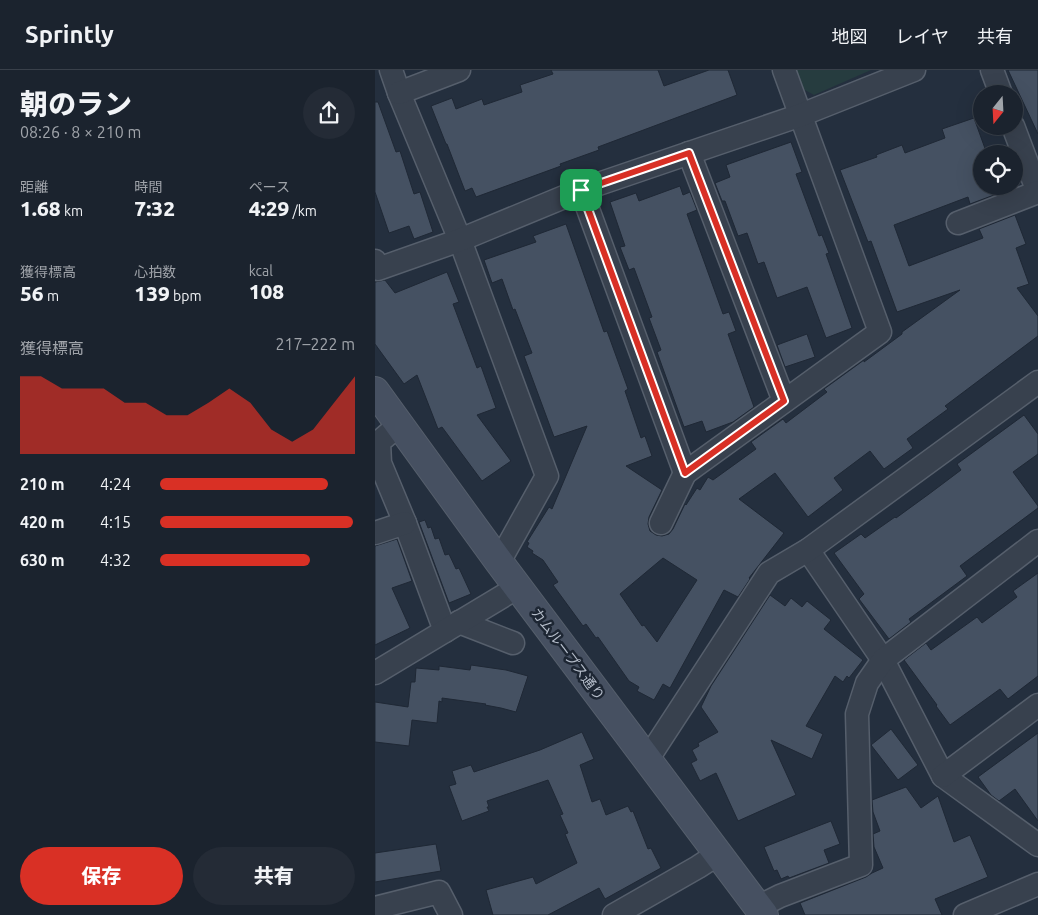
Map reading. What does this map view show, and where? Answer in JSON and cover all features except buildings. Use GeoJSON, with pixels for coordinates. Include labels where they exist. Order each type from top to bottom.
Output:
{"type":"FeatureCollection","features":[{"type":"Feature","properties":{"kind":"street"},"geometry":{"type":"LineString","coordinates":[[391,70],[460,240],[547,476],[499,562]]}},
{"type":"Feature","properties":{"kind":"street"},"geometry":{"type":"LineString","coordinates":[[399,93],[459,70]]}},
{"type":"Feature","properties":{"kind":"street"},"geometry":{"type":"LineString","coordinates":[[661,523],[685,473],[880,332],[784,70]]}},
{"type":"Feature","properties":{"kind":"street"},"geometry":{"type":"LineString","coordinates":[[375,261],[378,269],[460,240],[581,190],[801,115],[914,70]]}},
{"type":"Feature","properties":{"kind":"street"},"geometry":{"type":"LineString","coordinates":[[992,70],[998,85]]}},
{"type":"Feature","properties":{"kind":"street"},"geometry":{"type":"LineString","coordinates":[[957,223],[1038,192],[1016,135]]}},
{"type":"Feature","properties":{"kind":"street"},"geometry":{"type":"LineString","coordinates":[[689,153],[784,401]]}},
{"type":"Feature","properties":{"kind":"street"},"geometry":{"type":"LineString","coordinates":[[581,190],[685,473]]}},
{"type":"Feature","properties":{"kind":"street"},"geometry":{"type":"LineString","coordinates":[[647,760],[769,573],[808,550],[1038,382]]}},
{"type":"Feature","properties":{"kind":"street","name":"カムループス通り"},"geometry":{"type":"LineString","coordinates":[[375,391],[499,562],[761,911]]}},
{"type":"Feature","properties":{"kind":"street"},"geometry":{"type":"LineString","coordinates":[[400,424],[379,442],[380,463],[452,627]]}},
{"type":"Feature","properties":{"kind":"street"},"geometry":{"type":"LineString","coordinates":[[375,533],[405,522]]}},
{"type":"Feature","properties":{"kind":"street"},"geometry":{"type":"LineString","coordinates":[[761,911],[779,896],[861,865],[857,714],[867,683],[883,660],[1038,541]]}},
{"type":"Feature","properties":{"kind":"street"},"geometry":{"type":"LineString","coordinates":[[808,550],[883,660],[943,776],[1038,846]]}},
{"type":"Feature","properties":{"kind":"street"},"geometry":{"type":"LineString","coordinates":[[375,673],[518,587]]}},
{"type":"Feature","properties":{"kind":"street"},"geometry":{"type":"LineString","coordinates":[[452,627],[513,643]]}},
{"type":"Feature","properties":{"kind":"street"},"geometry":{"type":"LineString","coordinates":[[943,776],[1038,705]]}},
{"type":"Feature","properties":{"kind":"street"},"geometry":{"type":"LineString","coordinates":[[614,915],[718,854]]}},
{"type":"Feature","properties":{"kind":"street"},"geometry":{"type":"LineString","coordinates":[[965,915],[1038,884]]}},
{"type":"Feature","properties":{"kind":"street"},"geometry":{"type":"LineString","coordinates":[[375,908],[439,892],[451,915]]}},
{"type":"Feature","properties":{"kind":"green space"},"geometry":{"type":"Polygon","coordinates":[[[794,70],[871,70],[814,95],[803,89],[794,70]]]}},
{"type":"Feature","properties":{"kind":"route"},"geometry":{"type":"LineString","coordinates":[[689,153],[784,401],[685,473],[581,190],[689,153]]}}]}
